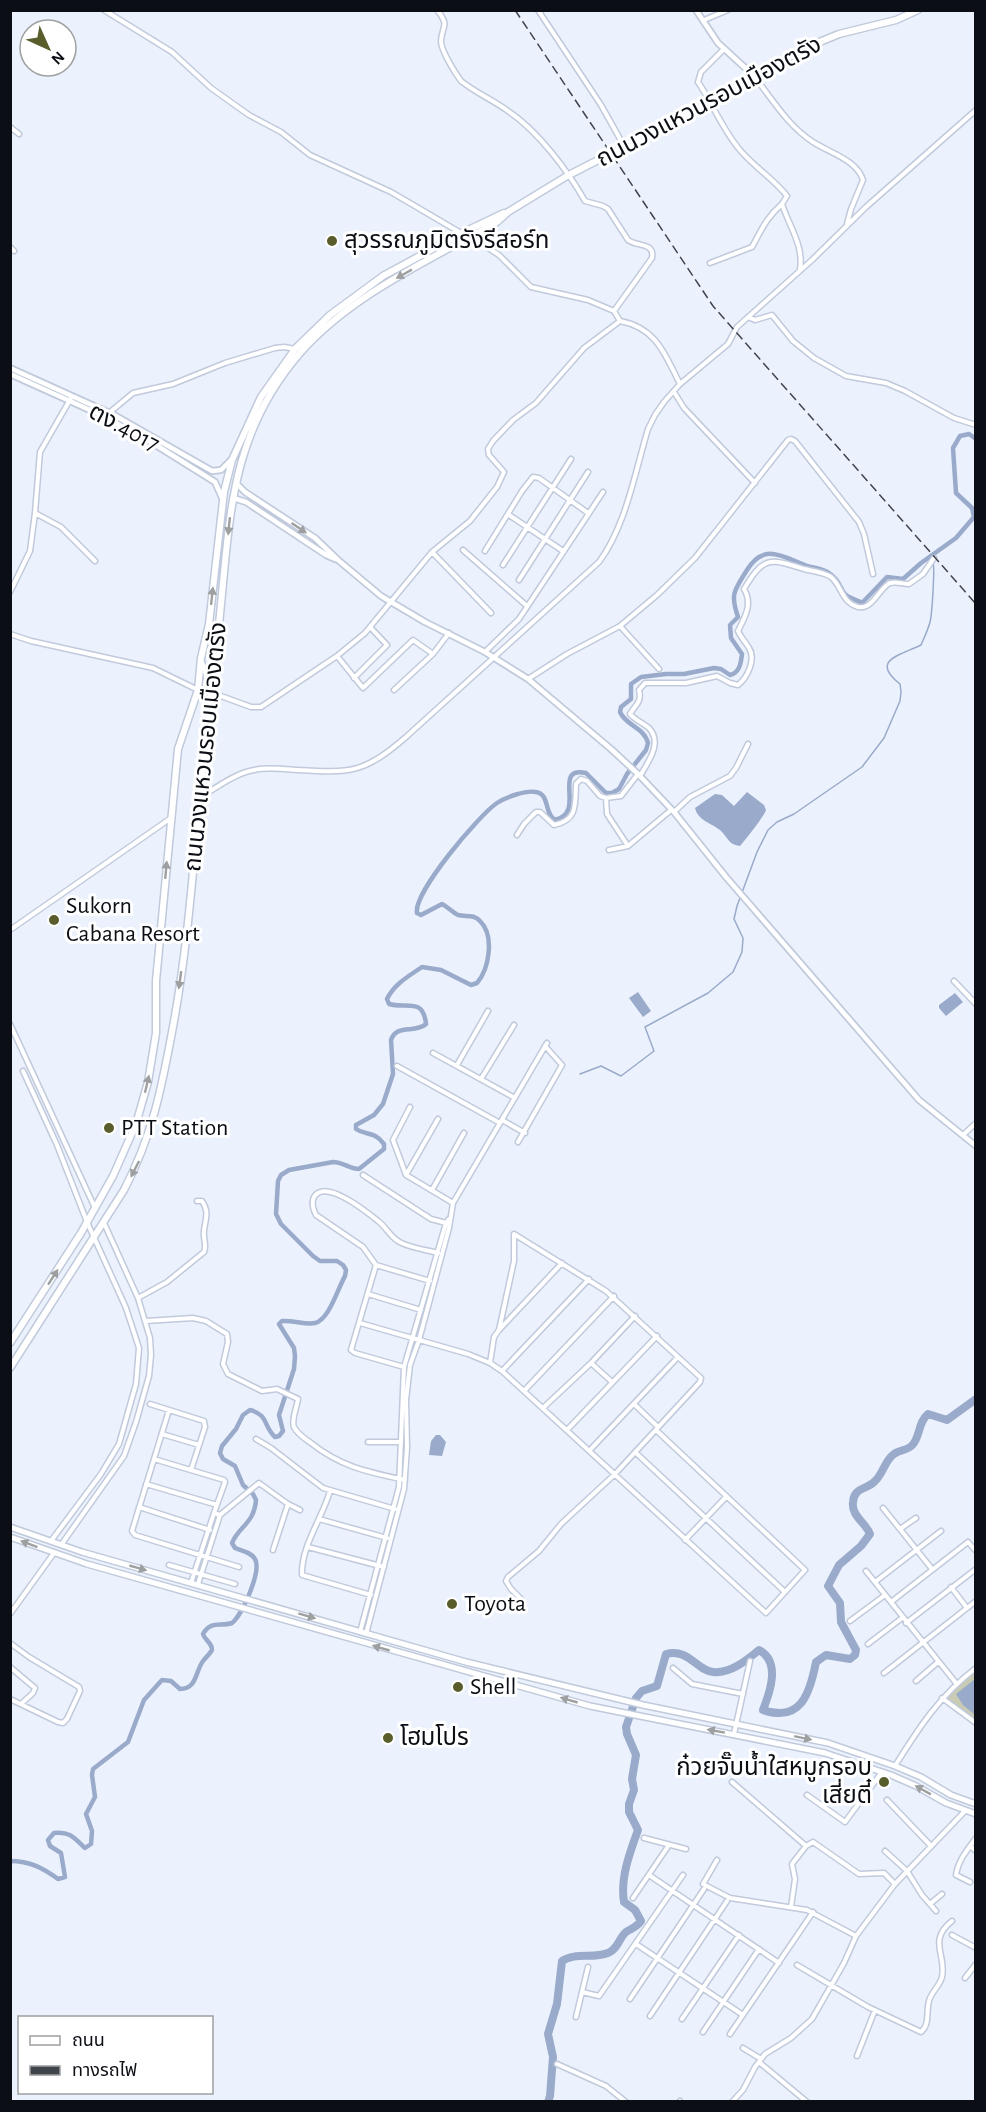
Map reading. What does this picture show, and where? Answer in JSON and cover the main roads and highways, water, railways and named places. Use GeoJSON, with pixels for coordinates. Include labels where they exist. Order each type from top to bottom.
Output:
{"type":"FeatureCollection","features":[{"type":"Feature","properties":{"kind":"highway","name":"ถนนวงแหวนรอบเมืองตรัง"},"geometry":{"type":"LineString","coordinates":[[10,1343],[87,1222],[113,1176],[136,1124],[148,1082],[156,1033],[156,981],[178,749],[198,690],[201,658],[209,624],[223,500],[232,460],[261,397],[296,349],[330,315],[383,276],[462,233],[508,212],[567,176],[711,102],[806,48],[839,34],[896,20],[918,10]]}},
{"type":"Feature","properties":{"kind":"highway","name":"ถนนวงแหวนรอบเมืองตรัง"},"geometry":{"type":"LineString","coordinates":[[10,1368],[95,1238],[139,1160],[161,1094],[188,928],[210,692],[232,498],[247,441],[265,404],[299,354],[334,320],[388,283],[497,222],[508,212]]}},
{"type":"Feature","properties":{"kind":"main road"},"geometry":{"type":"LineString","coordinates":[[10,1527],[61,1545],[466,1662],[643,1705],[828,1743],[895,1766],[921,1777],[951,1795],[975,1804]]}},
{"type":"Feature","properties":{"kind":"main road"},"geometry":{"type":"LineString","coordinates":[[10,1537],[54,1553],[513,1685],[625,1714],[825,1753],[882,1771],[975,1814]]}},
{"type":"Feature","properties":{"kind":"main road"},"geometry":{"type":"LineString","coordinates":[[51,1542],[54,1553]]}},
{"type":"Feature","properties":{"kind":"main road"},"geometry":{"type":"LineString","coordinates":[[54,1553],[61,1545]]}},
{"type":"Feature","properties":{"kind":"water"},"geometry":{"type":"Polygon","coordinates":[[[747,792],[764,805],[766,810],[740,846],[731,843],[721,831],[702,819],[695,808],[715,794],[722,795],[734,806],[747,792]]]}},
{"type":"Feature","properties":{"kind":"water"},"geometry":{"type":"Polygon","coordinates":[[[638,992],[651,1011],[643,1017],[629,998],[638,992]]]}},
{"type":"Feature","properties":{"kind":"water"},"geometry":{"type":"Polygon","coordinates":[[[955,993],[963,1002],[946,1016],[939,1005],[955,993]]]}},
{"type":"Feature","properties":{"kind":"water"},"geometry":{"type":"Polygon","coordinates":[[[436,1435],[440,1435],[446,1442],[442,1456],[429,1455],[431,1441],[436,1435]]]}},
{"type":"Feature","properties":{"kind":"water"},"geometry":{"type":"Polygon","coordinates":[[[975,1679],[975,1715],[963,1705],[956,1694],[975,1679]]]}},
{"type":"Feature","properties":{"kind":"waterway"},"geometry":{"type":"LineString","coordinates":[[10,1861],[36,1866],[58,1879],[65,1877],[61,1853],[50,1846],[48,1840],[54,1833],[65,1833],[85,1848],[91,1844],[92,1831],[86,1814],[95,1797],[93,1769],[128,1742],[144,1700],[162,1680],[171,1681],[180,1689],[193,1683],[200,1665],[212,1650],[203,1634],[213,1625],[232,1623],[250,1592],[256,1573],[255,1559],[249,1553],[235,1548],[232,1543],[249,1520],[256,1500],[243,1485],[235,1466],[223,1459],[220,1453],[222,1446],[236,1429],[243,1415],[250,1410],[263,1418],[275,1437],[283,1431],[279,1415],[294,1369],[295,1356],[294,1348],[279,1324],[282,1321],[311,1323],[320,1321],[333,1303],[346,1270],[337,1261],[320,1261],[281,1224],[276,1214],[278,1181],[281,1175],[289,1170],[333,1162],[359,1169],[384,1149],[384,1144],[380,1140],[356,1129],[356,1125],[374,1115],[383,1104],[393,1074],[391,1040],[394,1035],[402,1030],[422,1027],[426,1024],[418,1007],[389,1004],[387,999],[398,985],[422,967],[441,970],[471,985],[477,983],[485,970],[489,952],[485,927],[478,919],[458,915],[442,904],[421,915],[417,913],[425,889],[476,822],[505,798],[536,792],[543,796],[549,813],[555,820],[564,816],[568,809],[569,783],[571,776],[576,773],[586,773],[606,793],[619,789],[627,774],[646,750],[648,743],[643,733],[626,720],[620,712],[621,707],[631,699],[631,684],[641,677],[684,674],[714,668],[721,669],[730,675],[736,672],[742,654],[731,638],[730,625],[738,617],[734,603],[735,593],[753,561],[760,556],[774,554],[827,572],[836,579],[845,594],[862,603],[887,577],[903,579],[956,538],[974,517],[972,508],[956,493],[953,448],[960,436],[969,434],[976,439]]}},
{"type":"Feature","properties":{"kind":"waterway"},"geometry":{"type":"LineString","coordinates":[[580,1074],[601,1066],[621,1076],[654,1051],[645,1027],[708,993],[733,972],[742,952],[743,938],[734,919],[737,906],[757,852],[768,830],[862,767],[884,738],[900,701],[901,692],[900,684],[887,669],[888,664],[897,655],[921,645],[931,618],[933,563]]}},
{"type":"Feature","properties":{"kind":"waterway"},"geometry":{"type":"LineString","coordinates":[[548,2102],[553,2057],[548,2034],[557,2004],[562,1961],[567,1958],[608,1953],[614,1949],[626,1932],[641,1921],[635,1910],[624,1902],[623,1893],[626,1865],[638,1830],[629,1812],[634,1790],[632,1779],[636,1755],[626,1727],[636,1698],[642,1691],[657,1686],[666,1654],[681,1654],[707,1671],[719,1672],[738,1666],[759,1650],[766,1655],[772,1670],[771,1686],[763,1710],[776,1713],[795,1709],[807,1694],[816,1662],[826,1655],[850,1659],[855,1655],[856,1650],[841,1622],[840,1603],[828,1586],[839,1565],[861,1546],[870,1534],[854,1511],[854,1497],[858,1491],[875,1481],[891,1457],[912,1446],[928,1414],[947,1420],[976,1399]]}},
{"type":"Feature","properties":{"kind":"railway"},"geometry":{"type":"LineString","coordinates":[[515,10],[713,306],[976,604]]}},
{"type":"Feature","properties":{"kind":"place","name":"สุวรรณภูมิตรังรีสอร์ท"},"geometry":{"type":"Point","coordinates":[332,241]}},
{"type":"Feature","properties":{"kind":"place","name":"Sukorn Cabana Resort"},"geometry":{"type":"Point","coordinates":[54,920]}},
{"type":"Feature","properties":{"kind":"place","name":"PTT Station"},"geometry":{"type":"Point","coordinates":[109,1128]}},
{"type":"Feature","properties":{"kind":"place","name":"Toyota"},"geometry":{"type":"Point","coordinates":[452,1604]}},
{"type":"Feature","properties":{"kind":"place","name":"Shell"},"geometry":{"type":"Point","coordinates":[458,1687]}},
{"type":"Feature","properties":{"kind":"place","name":"โฮมโปร"},"geometry":{"type":"Point","coordinates":[388,1738]}},
{"type":"Feature","properties":{"kind":"place","name":"ก๋วยจั๊บน้ำใสหมูกรอบ เสี่ยตี๋"},"geometry":{"type":"Point","coordinates":[884,1782]}}]}
